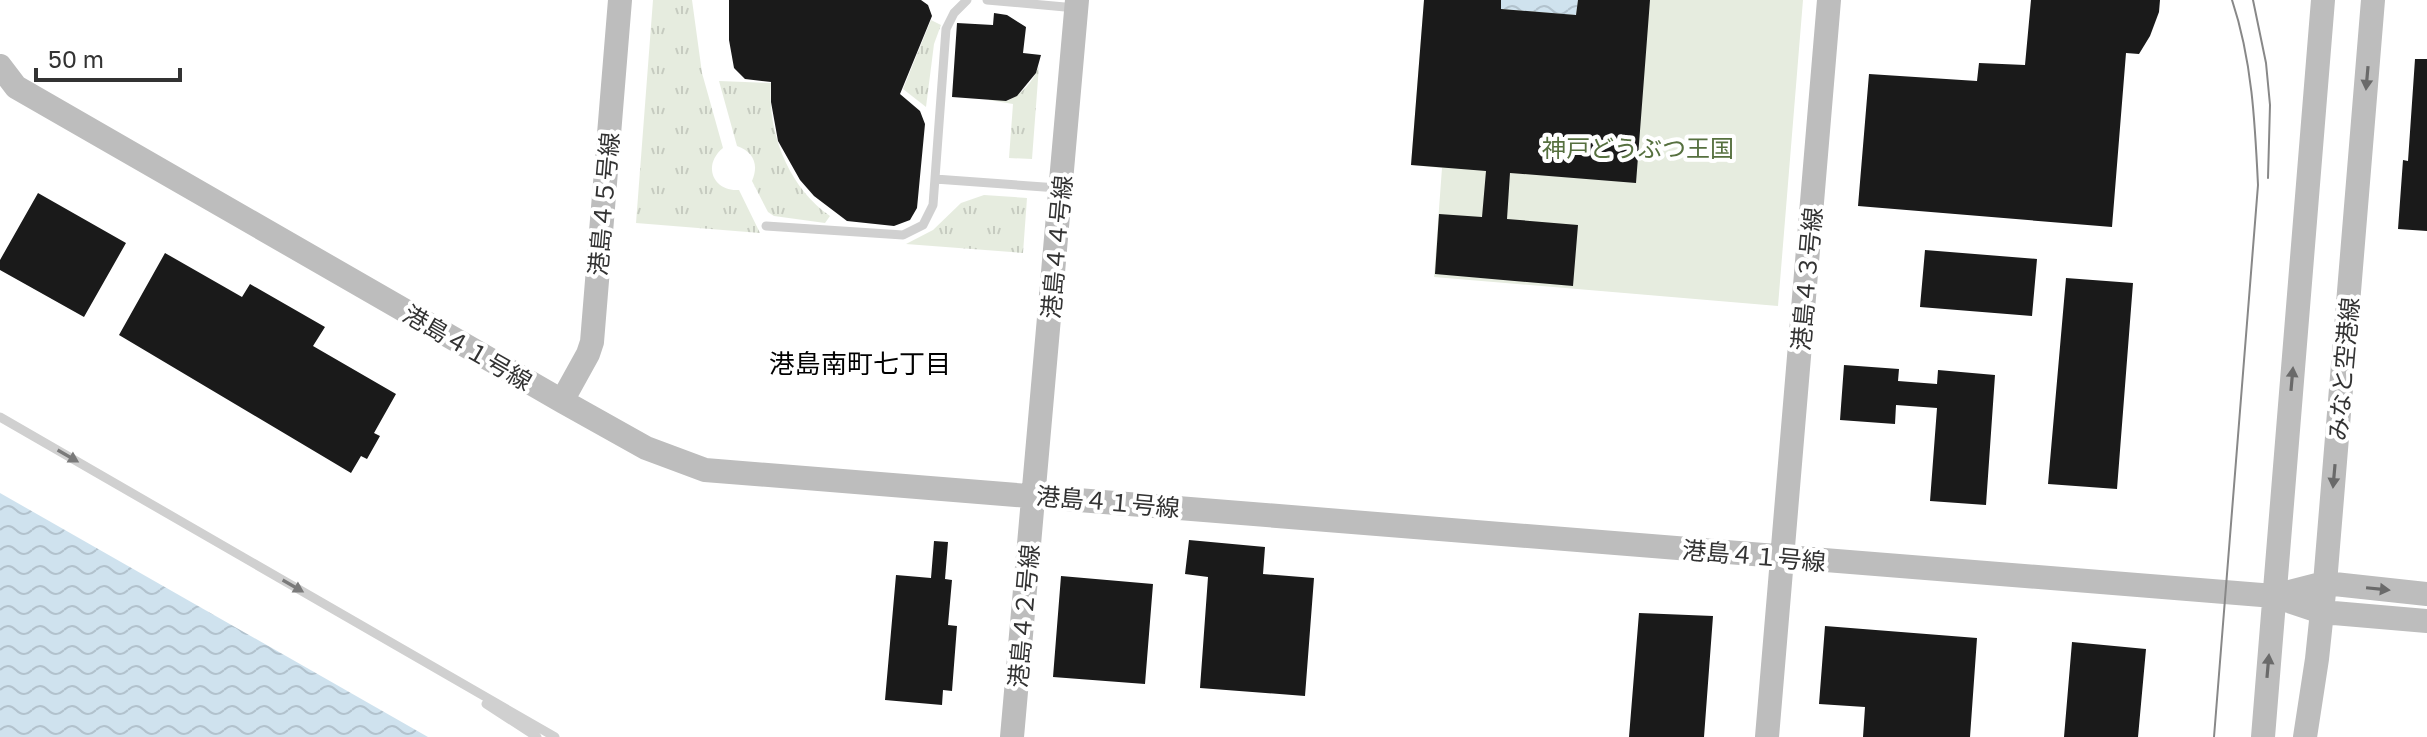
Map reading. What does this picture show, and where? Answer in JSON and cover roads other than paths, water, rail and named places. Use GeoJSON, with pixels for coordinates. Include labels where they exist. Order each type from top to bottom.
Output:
{"type":"FeatureCollection","features":[{"type":"Feature","properties":{"kind":"street","name":"港島４５号線"},"geometry":{"type":"LineString","coordinates":[[562,401],[592,342],[620,0]]}},
{"type":"Feature","properties":{"kind":"street","name":"港島４３号線"},"geometry":{"type":"LineString","coordinates":[[1783,558],[1829,0]]}},
{"type":"Feature","properties":{"kind":"street","name":"みなと空港線"},"geometry":{"type":"LineString","coordinates":[[2263,737],[2323,0]]}},
{"type":"Feature","properties":{"kind":"street","name":"みなと空港線"},"geometry":{"type":"LineString","coordinates":[[2305,737],[2325,583],[2373,0]]}},
{"type":"Feature","properties":{"kind":"street","name":"港島４４号線"},"geometry":{"type":"LineString","coordinates":[[1033,494],[1076,4]]}},
{"type":"Feature","properties":{"kind":"street","name":"港島４１号線"},"geometry":{"type":"LineString","coordinates":[[0,66],[16,87],[562,401],[646,448],[705,470],[2274,596],[2322,612],[2427,621]]}},
{"type":"Feature","properties":{"kind":"street","name":"港島４２号線"},"geometry":{"type":"LineString","coordinates":[[1012,737],[1033,494]]}},
{"type":"Feature","properties":{"kind":"street"},"geometry":{"type":"LineString","coordinates":[[1767,737],[1783,558]]}},
{"type":"Feature","properties":{"kind":"street"},"geometry":{"type":"LineString","coordinates":[[2274,596],[2325,583],[2427,594]]}},
{"type":"Feature","properties":{"kind":"street"},"geometry":{"type":"LineString","coordinates":[[2317,659],[2317,737]]}},
{"type":"Feature","properties":{"kind":"lane"},"geometry":{"type":"LineString","coordinates":[[766,226],[903,235],[923,225],[931,212],[935,179],[946,29],[954,13],[967,0]]}},
{"type":"Feature","properties":{"kind":"lane"},"geometry":{"type":"LineString","coordinates":[[987,0],[1076,4]]}},
{"type":"Feature","properties":{"kind":"lane"},"geometry":{"type":"LineString","coordinates":[[935,179],[1061,188]]}},
{"type":"Feature","properties":{"kind":"lane"},"geometry":{"type":"LineString","coordinates":[[0,417],[555,737]]}},
{"type":"Feature","properties":{"kind":"lane"},"geometry":{"type":"LineString","coordinates":[[406,651],[537,737]]}},
{"type":"Feature","properties":{"kind":"water"},"geometry":{"type":"Polygon","coordinates":[[[1501,0],[1578,0],[1576,15],[1501,9],[1501,0]]]}},
{"type":"Feature","properties":{"kind":"water"},"geometry":{"type":"Polygon","coordinates":[[[0,493],[428,737],[0,737],[0,493]]]}},
{"type":"Feature","properties":{"kind":"tram line"},"geometry":{"type":"LineString","coordinates":[[2214,737],[2258,185],[2248,68],[2232,0]]}},
{"type":"Feature","properties":{"kind":"tram line"},"geometry":{"type":"LineString","coordinates":[[2253,0],[2266,63],[2270,105],[2268,178]]}},
{"type":"Feature","properties":{"kind":"district","name":"港島南町七丁目"},"geometry":{"type":"Point","coordinates":[860,363]}},
{"type":"Feature","properties":{"kind":"park label","name":"神戸どうぶつ王国"},"geometry":{"type":"Point","coordinates":[1638,147]}}]}
